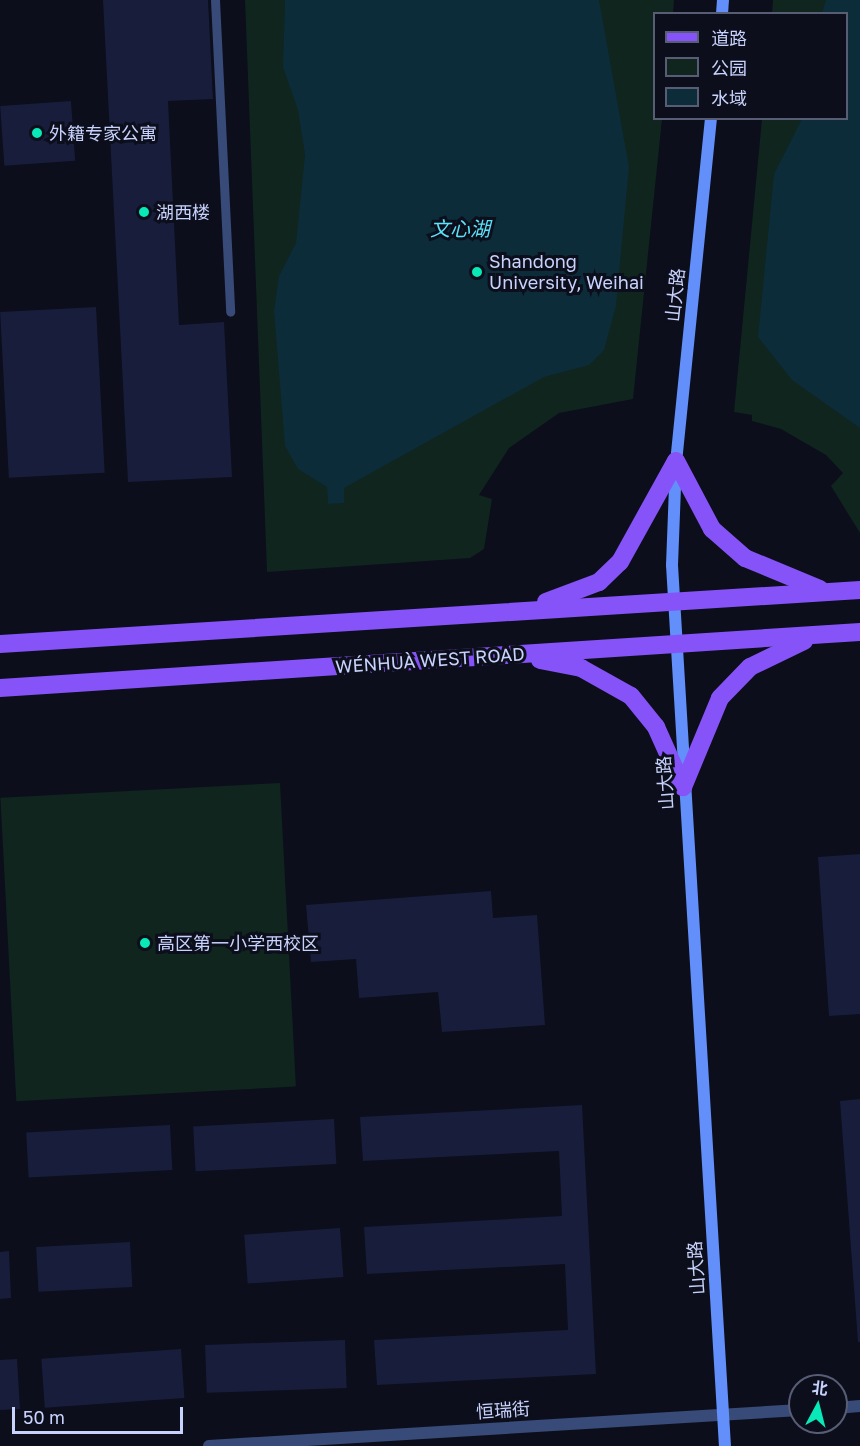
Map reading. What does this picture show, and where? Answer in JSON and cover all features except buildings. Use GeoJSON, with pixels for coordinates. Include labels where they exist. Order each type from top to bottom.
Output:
{"type":"FeatureCollection","features":[{"type":"Feature","properties":{"kind":"main road","name":"山大路"},"geometry":{"type":"LineString","coordinates":[[711,120],[676,461],[673,602],[725,1446]]}},
{"type":"Feature","properties":{"kind":"main road"},"geometry":{"type":"LineString","coordinates":[[676,461],[712,529],[745,558],[831,592]]}},
{"type":"Feature","properties":{"kind":"main road"},"geometry":{"type":"LineString","coordinates":[[492,613],[566,598],[599,582],[633,547],[676,461]]}},
{"type":"Feature","properties":{"kind":"main road"},"geometry":{"type":"LineString","coordinates":[[0,644],[860,590]]}},
{"type":"Feature","properties":{"kind":"main road","name":"WÉNHUÀ WEST ROAD"},"geometry":{"type":"LineString","coordinates":[[0,688],[860,632]]}},
{"type":"Feature","properties":{"kind":"main road"},"geometry":{"type":"LineString","coordinates":[[683,787],[720,698],[750,667],[799,643],[842,633]]}},
{"type":"Feature","properties":{"kind":"main road"},"geometry":{"type":"LineString","coordinates":[[488,656],[554,661],[610,680],[656,727],[683,787]]}},
{"type":"Feature","properties":{"kind":"street","name":"恒瑞街"},"geometry":{"type":"LineString","coordinates":[[209,1446],[788,1411]]}},
{"type":"Feature","properties":{"kind":"lane"},"geometry":{"type":"LineString","coordinates":[[215,0],[230,312]]}},
{"type":"Feature","properties":{"kind":"green space","name":"文心湖"},"geometry":{"type":"Polygon","coordinates":[[[245,0],[674,0],[673,12],[653,12],[653,120],[662,120],[633,399],[559,413],[509,448],[479,495],[492,499],[484,549],[470,558],[267,572],[245,0]]]}},
{"type":"Feature","properties":{"kind":"green space"},"geometry":{"type":"Polygon","coordinates":[[[773,0],[860,0],[860,533],[831,486],[843,473],[826,455],[781,429],[752,421],[752,415],[734,412],[762,120],[848,120],[848,12],[772,12],[773,0]]]}},
{"type":"Feature","properties":{"kind":"green space","name":"高区第一小学西校区"},"geometry":{"type":"Polygon","coordinates":[[[280,783],[296,1087],[16,1101],[0,798],[280,783]]]}},
{"type":"Feature","properties":{"kind":"water","name":"文心湖"},"geometry":{"type":"Polygon","coordinates":[[[285,0],[599,0],[629,167],[616,306],[604,350],[589,365],[544,377],[344,488],[344,503],[328,504],[327,487],[298,469],[285,446],[274,311],[279,276],[296,243],[305,155],[298,110],[283,67],[285,0]]]}},
{"type":"Feature","properties":{"kind":"water"},"geometry":{"type":"Polygon","coordinates":[[[826,0],[860,0],[860,428],[792,380],[758,337],[774,174],[801,120],[848,120],[848,12],[822,12],[826,0]]]}},
{"type":"Feature","properties":{"kind":"place","name":"外籍专家公寓"},"geometry":{"type":"Point","coordinates":[37,133]}},
{"type":"Feature","properties":{"kind":"place","name":"湖西楼"},"geometry":{"type":"Point","coordinates":[144,212]}},
{"type":"Feature","properties":{"kind":"place","name":"Shandong University, Weihai"},"geometry":{"type":"Point","coordinates":[477,272]}},
{"type":"Feature","properties":{"kind":"place","name":"高区第一小学西校区"},"geometry":{"type":"Point","coordinates":[145,943]}}]}
